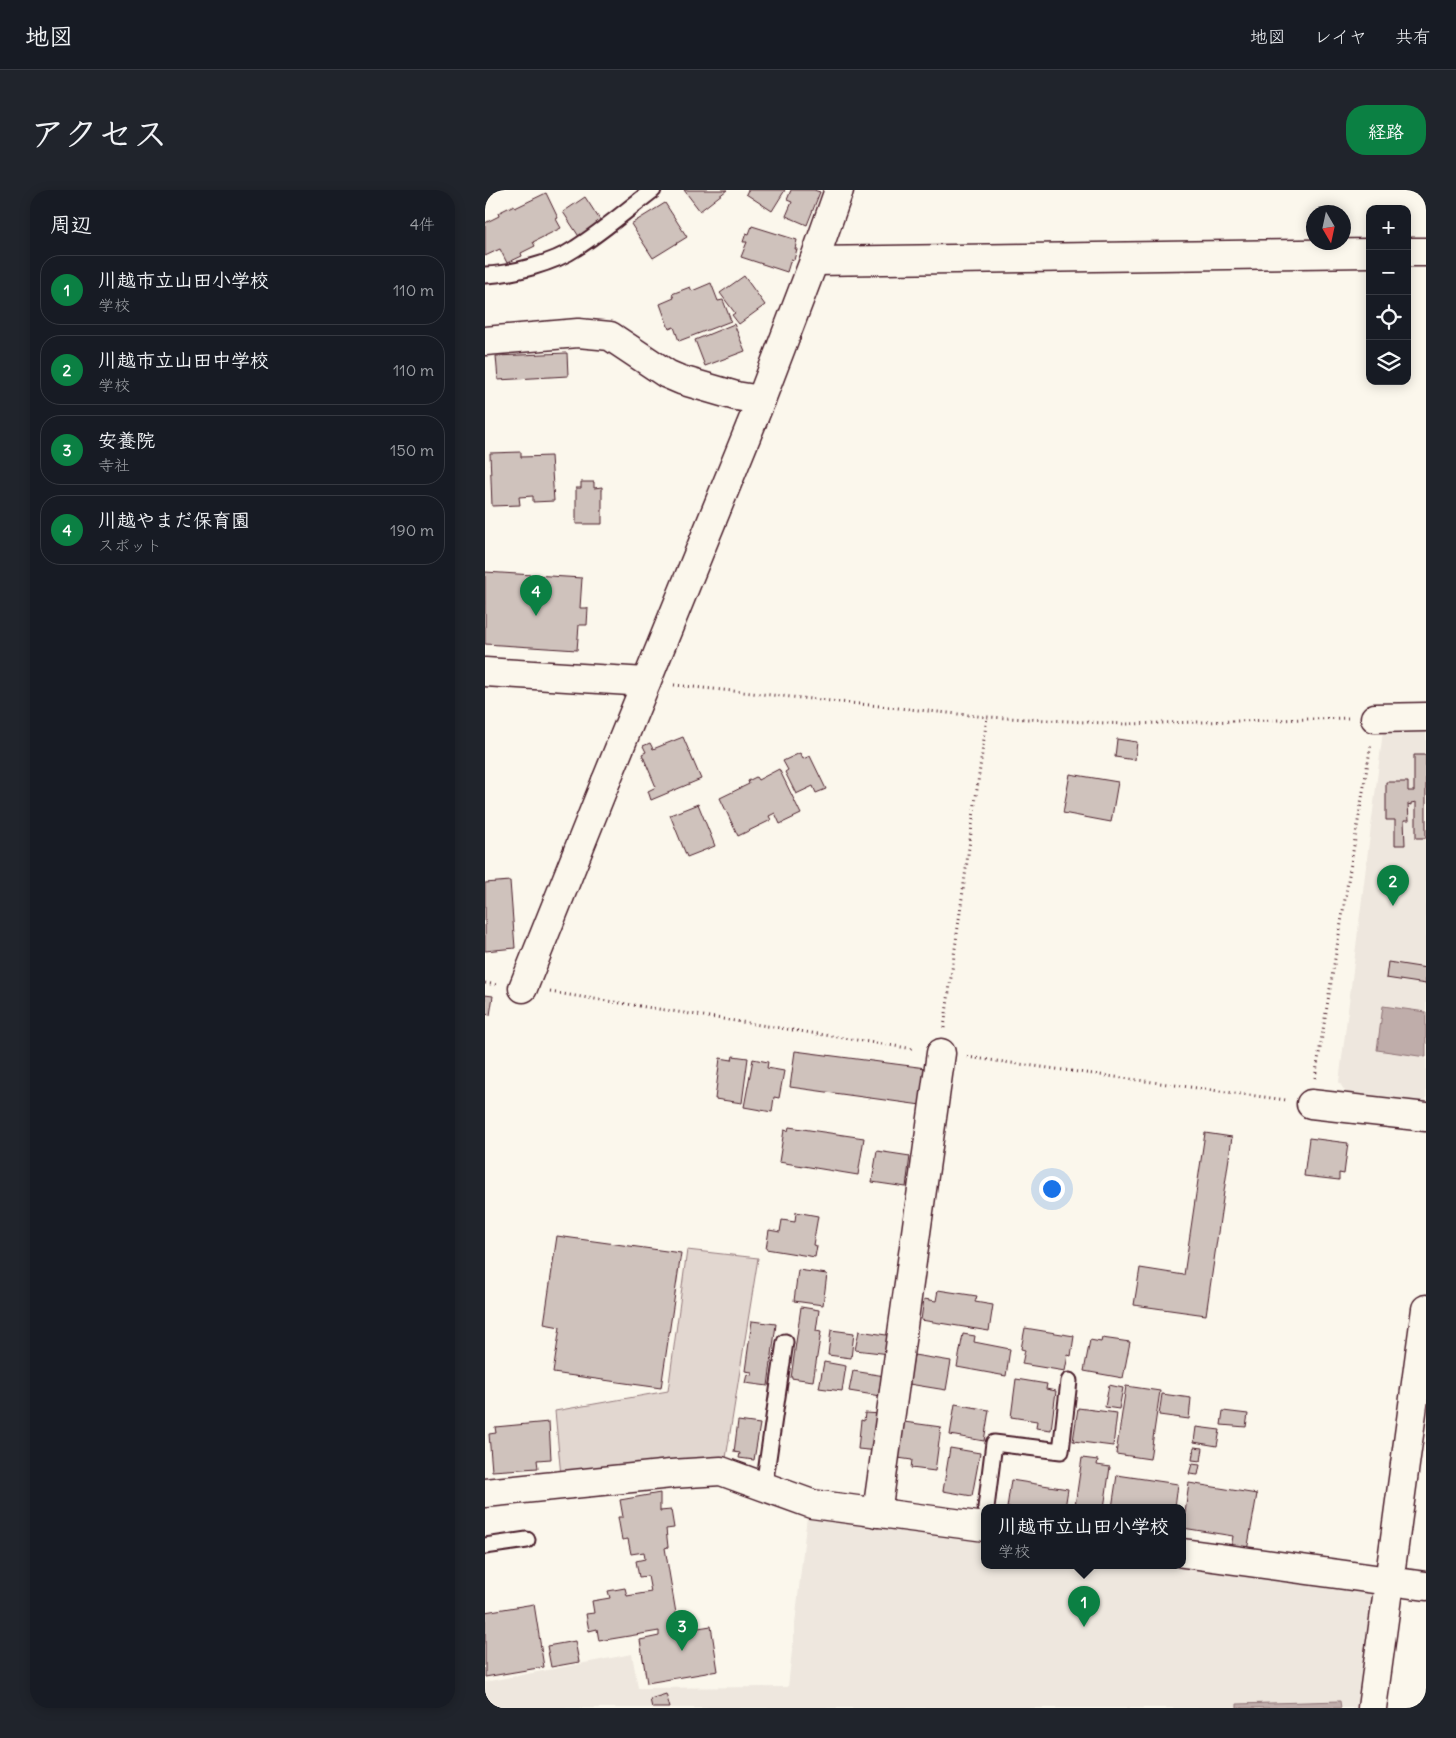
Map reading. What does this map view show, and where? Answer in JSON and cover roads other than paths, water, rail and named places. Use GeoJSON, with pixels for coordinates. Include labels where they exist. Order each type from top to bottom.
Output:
{"type":"FeatureCollection","features":[{"type":"Feature","properties":{"kind":"street"},"geometry":{"type":"LineString","coordinates":[[523,988],[645,682],[761,400],[839,190]]}},
{"type":"Feature","properties":{"kind":"street"},"geometry":{"type":"LineString","coordinates":[[1411,252],[1426,252]]}},
{"type":"Feature","properties":{"kind":"street"},"geometry":{"type":"LineString","coordinates":[[814,261],[1366,253]]}},
{"type":"Feature","properties":{"kind":"street"},"geometry":{"type":"LineString","coordinates":[[485,341],[578,333],[610,336],[667,374],[681,380],[736,396],[761,400]]}},
{"type":"Feature","properties":{"kind":"street"},"geometry":{"type":"LineString","coordinates":[[485,672],[645,682]]}},
{"type":"Feature","properties":{"kind":"street"},"geometry":{"type":"LineString","coordinates":[[1375,718],[1426,717]]}},
{"type":"Feature","properties":{"kind":"street"},"geometry":{"type":"LineString","coordinates":[[877,1513],[941,1053]]}},
{"type":"Feature","properties":{"kind":"street"},"geometry":{"type":"LineString","coordinates":[[1311,1104],[1426,1117]]}},
{"type":"Feature","properties":{"kind":"street"},"geometry":{"type":"LineString","coordinates":[[1372,1708],[1426,1309]]}},
{"type":"Feature","properties":{"kind":"street"},"geometry":{"type":"LineString","coordinates":[[485,1493],[661,1475],[721,1471],[812,1504],[877,1513],[981,1520]]}},
{"type":"Feature","properties":{"kind":"street"},"geometry":{"type":"LineString","coordinates":[[1186,1553],[1426,1586]]}},
{"type":"Feature","properties":{"kind":"lane"},"geometry":{"type":"LineString","coordinates":[[485,275],[503,274],[535,265],[575,249],[653,190]]}},
{"type":"Feature","properties":{"kind":"lane"},"geometry":{"type":"LineString","coordinates":[[764,1486],[785,1342]]}},
{"type":"Feature","properties":{"kind":"lane"},"geometry":{"type":"LineString","coordinates":[[987,1504],[994,1443],[1061,1451],[1069,1381]]}},
{"type":"Feature","properties":{"kind":"lane"},"geometry":{"type":"LineString","coordinates":[[485,1546],[527,1540]]}},
{"type":"Feature","properties":{"kind":"place","name":"川越やまだ保育園"},"geometry":{"type":"Point","coordinates":[536,616]}},
{"type":"Feature","properties":{"kind":"place","name":"川越市立山田中学校"},"geometry":{"type":"Point","coordinates":[1393,906]}},
{"type":"Feature","properties":{"kind":"place","name":"川越市立山田小学校"},"geometry":{"type":"Point","coordinates":[1084,1627]}},
{"type":"Feature","properties":{"kind":"place","name":"安養院"},"geometry":{"type":"Point","coordinates":[682,1651]}}]}
